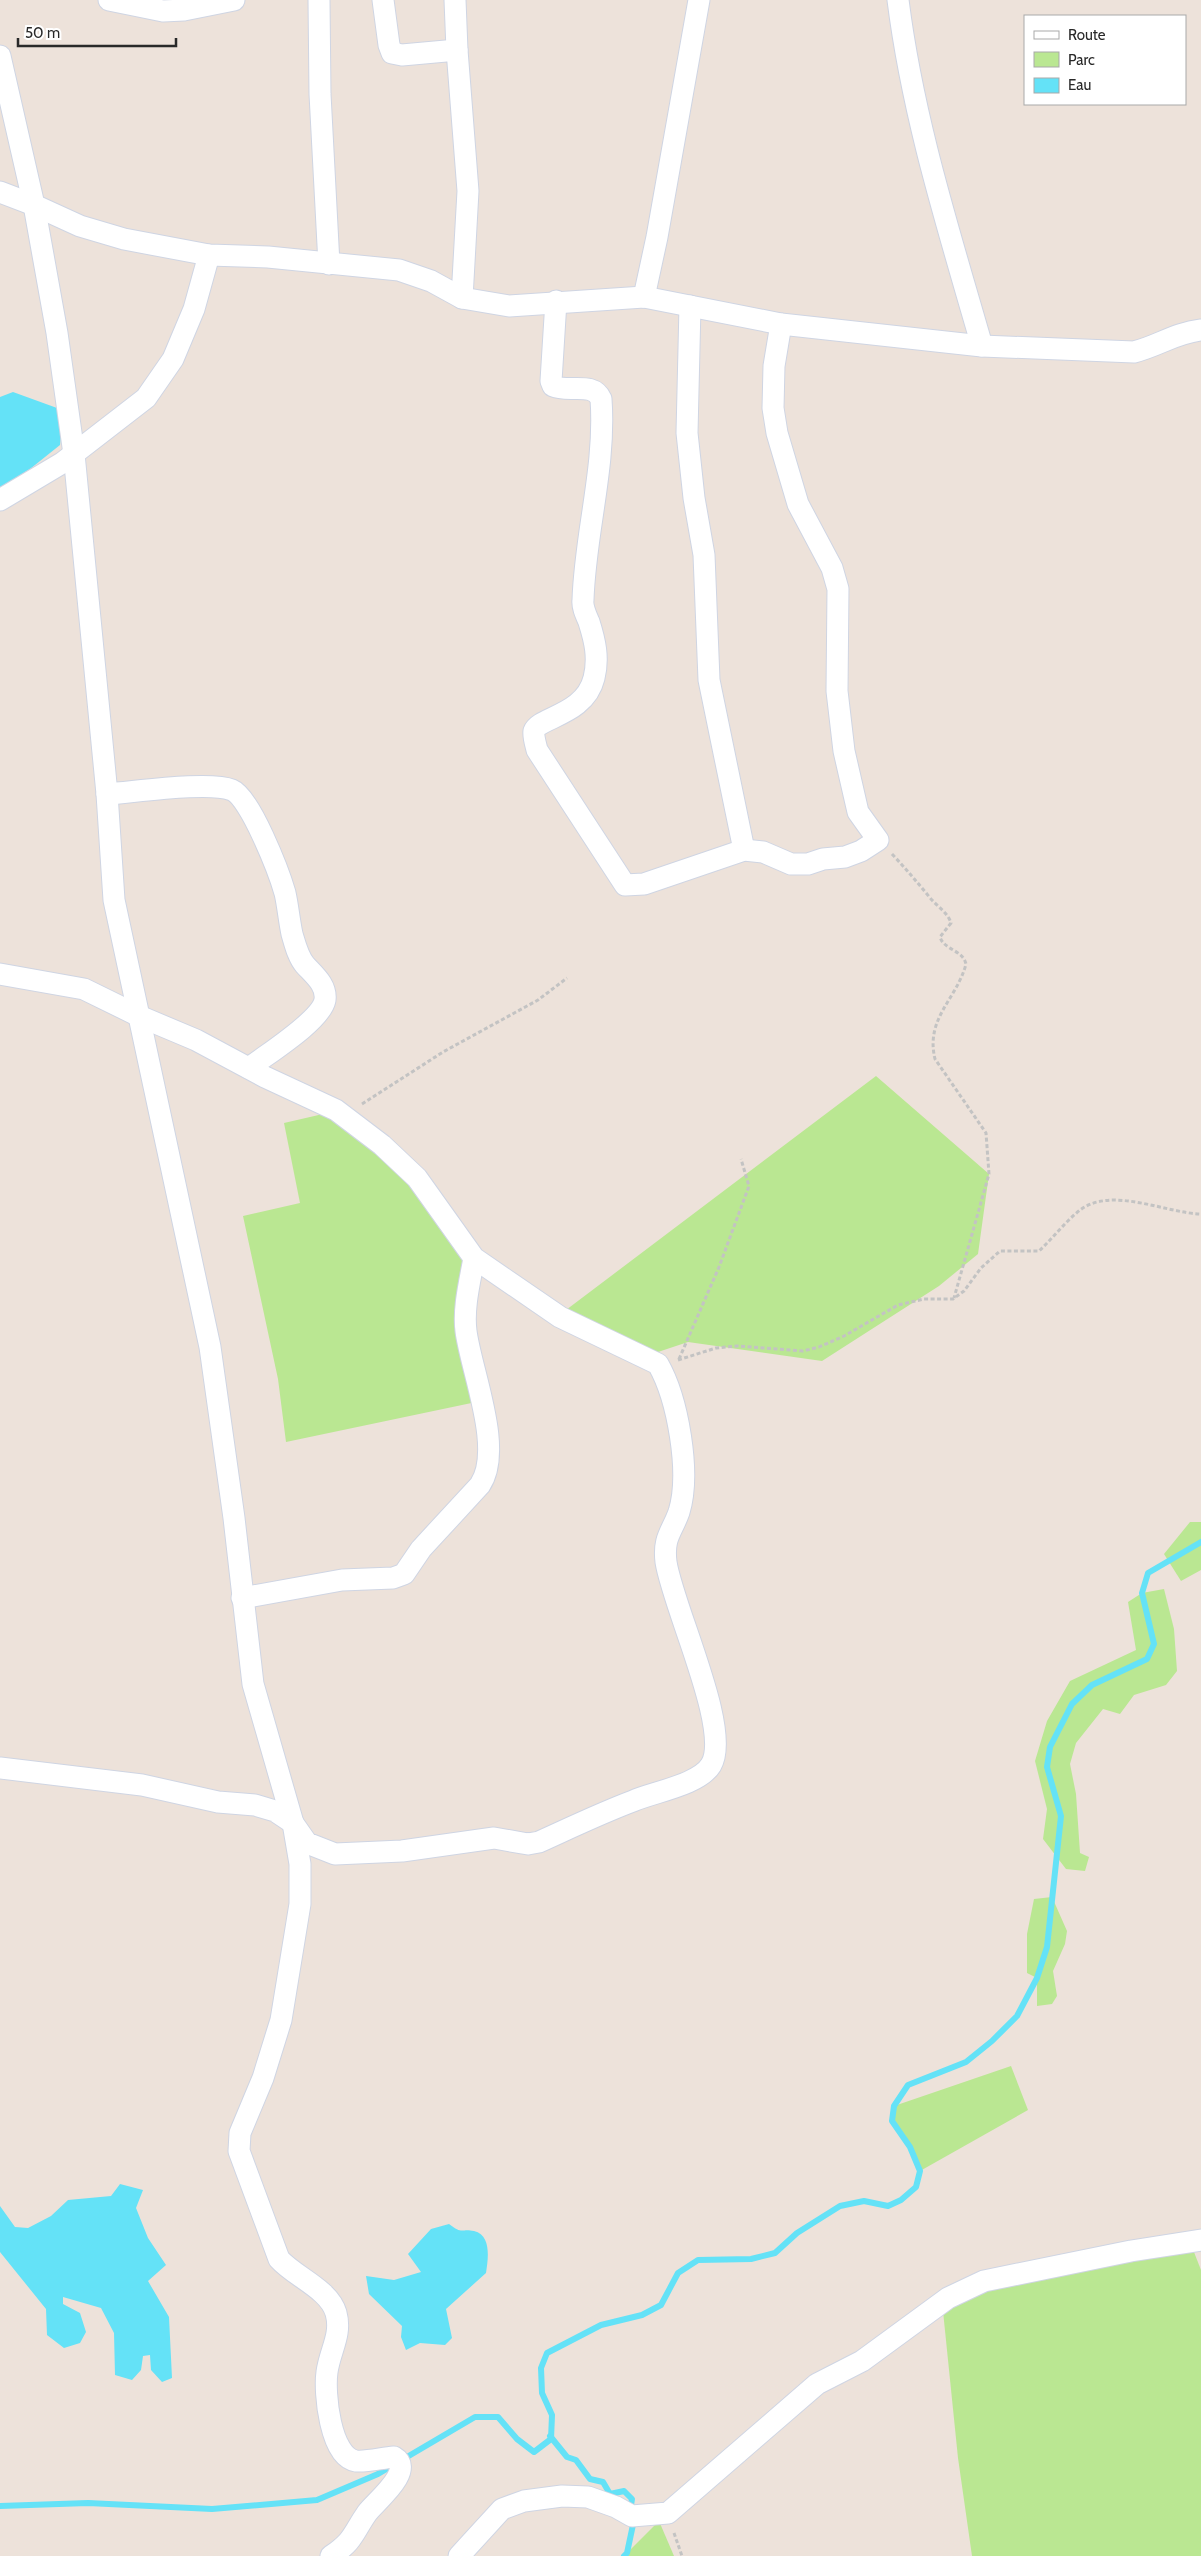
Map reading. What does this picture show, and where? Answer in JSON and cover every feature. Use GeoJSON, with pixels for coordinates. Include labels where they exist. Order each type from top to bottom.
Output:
{"type":"FeatureCollection","features":[{"type":"Feature","properties":{"kind":"street"},"geometry":{"type":"LineString","coordinates":[[109,0],[163,11],[184,10],[234,0]]}},
{"type":"Feature","properties":{"kind":"street"},"geometry":{"type":"LineString","coordinates":[[319,0],[320,94],[329,264]]}},
{"type":"Feature","properties":{"kind":"street"},"geometry":{"type":"LineString","coordinates":[[384,0],[389,45],[392,53],[402,55],[457,50]]}},
{"type":"Feature","properties":{"kind":"street"},"geometry":{"type":"LineString","coordinates":[[455,0],[468,191],[462,298]]}},
{"type":"Feature","properties":{"kind":"street"},"geometry":{"type":"LineString","coordinates":[[644,297],[657,236],[699,0]]}},
{"type":"Feature","properties":{"kind":"street"},"geometry":{"type":"LineString","coordinates":[[898,0],[904,49],[922,136],[982,346]]}},
{"type":"Feature","properties":{"kind":"street"},"geometry":{"type":"LineString","coordinates":[[0,56],[34,204],[58,333],[74,454],[107,794],[114,900],[210,1347],[234,1518],[253,1684],[293,1823],[300,1864],[300,1904],[281,2020],[263,2078],[240,2133],[239,2151],[279,2259],[290,2271],[328,2297],[335,2312],[338,2333],[327,2372],[328,2408],[336,2442],[345,2455],[355,2461],[394,2457],[400,2462],[400,2472],[390,2488],[368,2512],[344,2552]]}},
{"type":"Feature","properties":{"kind":"street"},"geometry":{"type":"LineString","coordinates":[[0,192],[34,204],[80,226],[124,239],[210,255],[268,257],[398,270],[431,281],[462,298],[509,306],[556,301],[644,297],[781,324],[982,346],[1134,352],[1146,349],[1184,332],[1201,330]]}},
{"type":"Feature","properties":{"kind":"street"},"geometry":{"type":"LineString","coordinates":[[0,500],[74,454],[146,398],[172,359],[194,309],[210,255]]}},
{"type":"Feature","properties":{"kind":"street"},"geometry":{"type":"LineString","coordinates":[[556,301],[551,381],[553,386],[561,389],[590,388],[598,393],[601,400],[596,504],[586,554],[583,600],[595,641],[597,660],[594,680],[583,698],[562,716],[540,724],[534,731],[537,750],[625,885],[644,884],[744,850],[763,852],[791,864],[808,864],[822,859],[845,857],[861,851],[878,840],[858,812],[844,751],[836,691],[838,589],[832,568],[798,504],[777,433],[773,408],[774,366],[781,324]]}},
{"type":"Feature","properties":{"kind":"street"},"geometry":{"type":"LineString","coordinates":[[690,306],[687,432],[694,498],[704,554],[710,680],[717,725],[744,850]]}},
{"type":"Feature","properties":{"kind":"street"},"geometry":{"type":"LineString","coordinates":[[107,794],[214,785],[233,790],[243,797],[255,819],[285,894],[287,912],[298,952],[305,965],[316,974],[323,989],[325,1000],[320,1012],[307,1024],[249,1068]]}},
{"type":"Feature","properties":{"kind":"street"},"geometry":{"type":"LineString","coordinates":[[0,974],[84,989],[139,1016],[196,1040],[345,1116],[382,1145],[416,1178],[474,1258],[560,1317],[658,1364],[664,1376],[680,1434],[682,1471],[679,1511],[667,1534],[666,1562],[679,1615],[710,1699],[716,1740],[715,1756],[710,1767],[691,1780],[635,1800],[539,1842],[528,1844],[494,1838],[402,1851],[335,1854],[307,1843],[293,1823],[275,1811],[255,1805],[218,1802],[142,1785],[0,1768]]}},
{"type":"Feature","properties":{"kind":"street"},"geometry":{"type":"LineString","coordinates":[[242,1598],[342,1580],[393,1578],[404,1574],[420,1548],[480,1485],[488,1474],[489,1462],[483,1402],[465,1330],[468,1290],[474,1258]]}},
{"type":"Feature","properties":{"kind":"street"},"geometry":{"type":"LineString","coordinates":[[459,2556],[502,2509],[524,2501],[562,2496],[588,2497],[616,2507],[632,2516],[668,2513],[817,2384],[862,2361],[948,2298],[984,2281],[1131,2251],[1201,2240]]}},
{"type":"Feature","properties":{"kind":"path"},"geometry":{"type":"LineString","coordinates":[[878,840],[908,869],[948,916],[951,923],[940,937],[942,941],[962,956],[966,964],[936,1023],[932,1047],[936,1059],[986,1133],[989,1174],[953,1299]]}},
{"type":"Feature","properties":{"kind":"path"},"geometry":{"type":"LineString","coordinates":[[345,1116],[443,1052],[538,1000],[567,978]]}},
{"type":"Feature","properties":{"kind":"path"},"geometry":{"type":"LineString","coordinates":[[679,1360],[719,1267],[749,1186],[741,1159]]}},
{"type":"Feature","properties":{"kind":"path"},"geometry":{"type":"LineString","coordinates":[[658,1364],[679,1360],[716,1348],[737,1346],[802,1352],[844,1336],[898,1305],[924,1299],[953,1299],[964,1291],[981,1268],[1000,1252],[1039,1251],[1080,1210],[1092,1202],[1108,1200],[1127,1201],[1182,1214],[1201,1214]]}},
{"type":"Feature","properties":{"kind":"green space"},"geometry":{"type":"Polygon","coordinates":[[[876,1076],[989,1174],[978,1254],[939,1286],[822,1361],[688,1342],[652,1354],[562,1313],[876,1076]]]}},
{"type":"Feature","properties":{"kind":"green space"},"geometry":{"type":"Polygon","coordinates":[[[336,1111],[413,1177],[467,1248],[481,1401],[286,1442],[278,1379],[243,1216],[300,1203],[284,1123],[336,1111]]]}},
{"type":"Feature","properties":{"kind":"green space"},"geometry":{"type":"Polygon","coordinates":[[[1190,1522],[1201,1522],[1201,1570],[1181,1581],[1164,1554],[1190,1522]]]}},
{"type":"Feature","properties":{"kind":"green space"},"geometry":{"type":"Polygon","coordinates":[[[1164,1589],[1174,1629],[1177,1671],[1166,1685],[1134,1695],[1120,1714],[1103,1709],[1076,1743],[1070,1764],[1076,1794],[1080,1853],[1089,1857],[1085,1871],[1066,1869],[1043,1839],[1047,1809],[1035,1761],[1047,1721],[1070,1681],[1136,1650],[1128,1602],[1142,1593],[1164,1589]]]}},
{"type":"Feature","properties":{"kind":"green space"},"geometry":{"type":"Polygon","coordinates":[[[1052,1897],[1067,1931],[1065,1944],[1053,1971],[1057,1996],[1052,2004],[1037,2006],[1037,1978],[1027,1973],[1027,1934],[1034,1899],[1052,1897]]]}},
{"type":"Feature","properties":{"kind":"green space"},"geometry":{"type":"Polygon","coordinates":[[[1011,2066],[1028,2110],[920,2171],[910,2147],[892,2121],[894,2106],[1011,2066]]]}},
{"type":"Feature","properties":{"kind":"green space"},"geometry":{"type":"Polygon","coordinates":[[[1192,2247],[1201,2270],[1201,2556],[972,2556],[958,2458],[943,2311],[967,2289],[1192,2247]]]}},
{"type":"Feature","properties":{"kind":"green space"},"geometry":{"type":"Polygon","coordinates":[[[659,2521],[674,2556],[624,2556],[659,2521]]]}},
{"type":"Feature","properties":{"kind":"water"},"geometry":{"type":"Polygon","coordinates":[[[13,392],[57,408],[62,426],[60,445],[30,469],[0,488],[0,397],[13,392]]]}},
{"type":"Feature","properties":{"kind":"water"},"geometry":{"type":"Polygon","coordinates":[[[120,2184],[143,2190],[136,2208],[148,2238],[166,2265],[148,2281],[169,2317],[172,2378],[162,2382],[151,2370],[150,2355],[143,2356],[141,2370],[132,2380],[115,2375],[114,2333],[101,2308],[63,2297],[63,2304],[80,2313],[86,2332],[80,2343],[64,2348],[47,2335],[46,2309],[0,2252],[0,2206],[15,2227],[28,2228],[51,2216],[68,2200],[111,2196],[120,2184]]]}},
{"type":"Feature","properties":{"kind":"water"},"geometry":{"type":"Polygon","coordinates":[[[449,2224],[460,2230],[480,2233],[484,2237],[488,2249],[486,2273],[446,2309],[452,2338],[445,2345],[420,2343],[406,2350],[401,2337],[402,2326],[369,2294],[366,2276],[394,2280],[421,2272],[408,2254],[431,2229],[449,2224]]]}},
{"type":"Feature","properties":{"kind":"waterway"},"geometry":{"type":"LineString","coordinates":[[0,2506],[88,2503],[212,2509],[317,2500],[378,2474],[475,2417],[498,2417],[517,2439],[534,2452],[551,2439],[552,2415],[542,2393],[541,2368],[547,2353],[601,2325],[642,2315],[661,2305],[678,2273],[698,2260],[751,2259],[775,2253],[797,2233],[840,2206],[864,2201],[888,2206],[901,2200],[916,2187],[920,2171],[910,2147],[892,2121],[894,2106],[908,2085],[966,2062],[992,2041],[1017,2016],[1037,1978],[1047,1947],[1061,1816],[1047,1767],[1050,1747],[1072,1704],[1092,1685],[1147,1659],[1154,1644],[1142,1593],[1148,1573],[1201,1542]]}},
{"type":"Feature","properties":{"kind":"waterway"},"geometry":{"type":"LineString","coordinates":[[550,2436],[567,2457],[576,2460],[590,2479],[603,2482],[610,2494],[624,2491],[632,2499],[630,2511]]}},
{"type":"Feature","properties":{"kind":"waterway"},"geometry":{"type":"LineString","coordinates":[[624,2556],[627,2553],[634,2520]]}}]}
